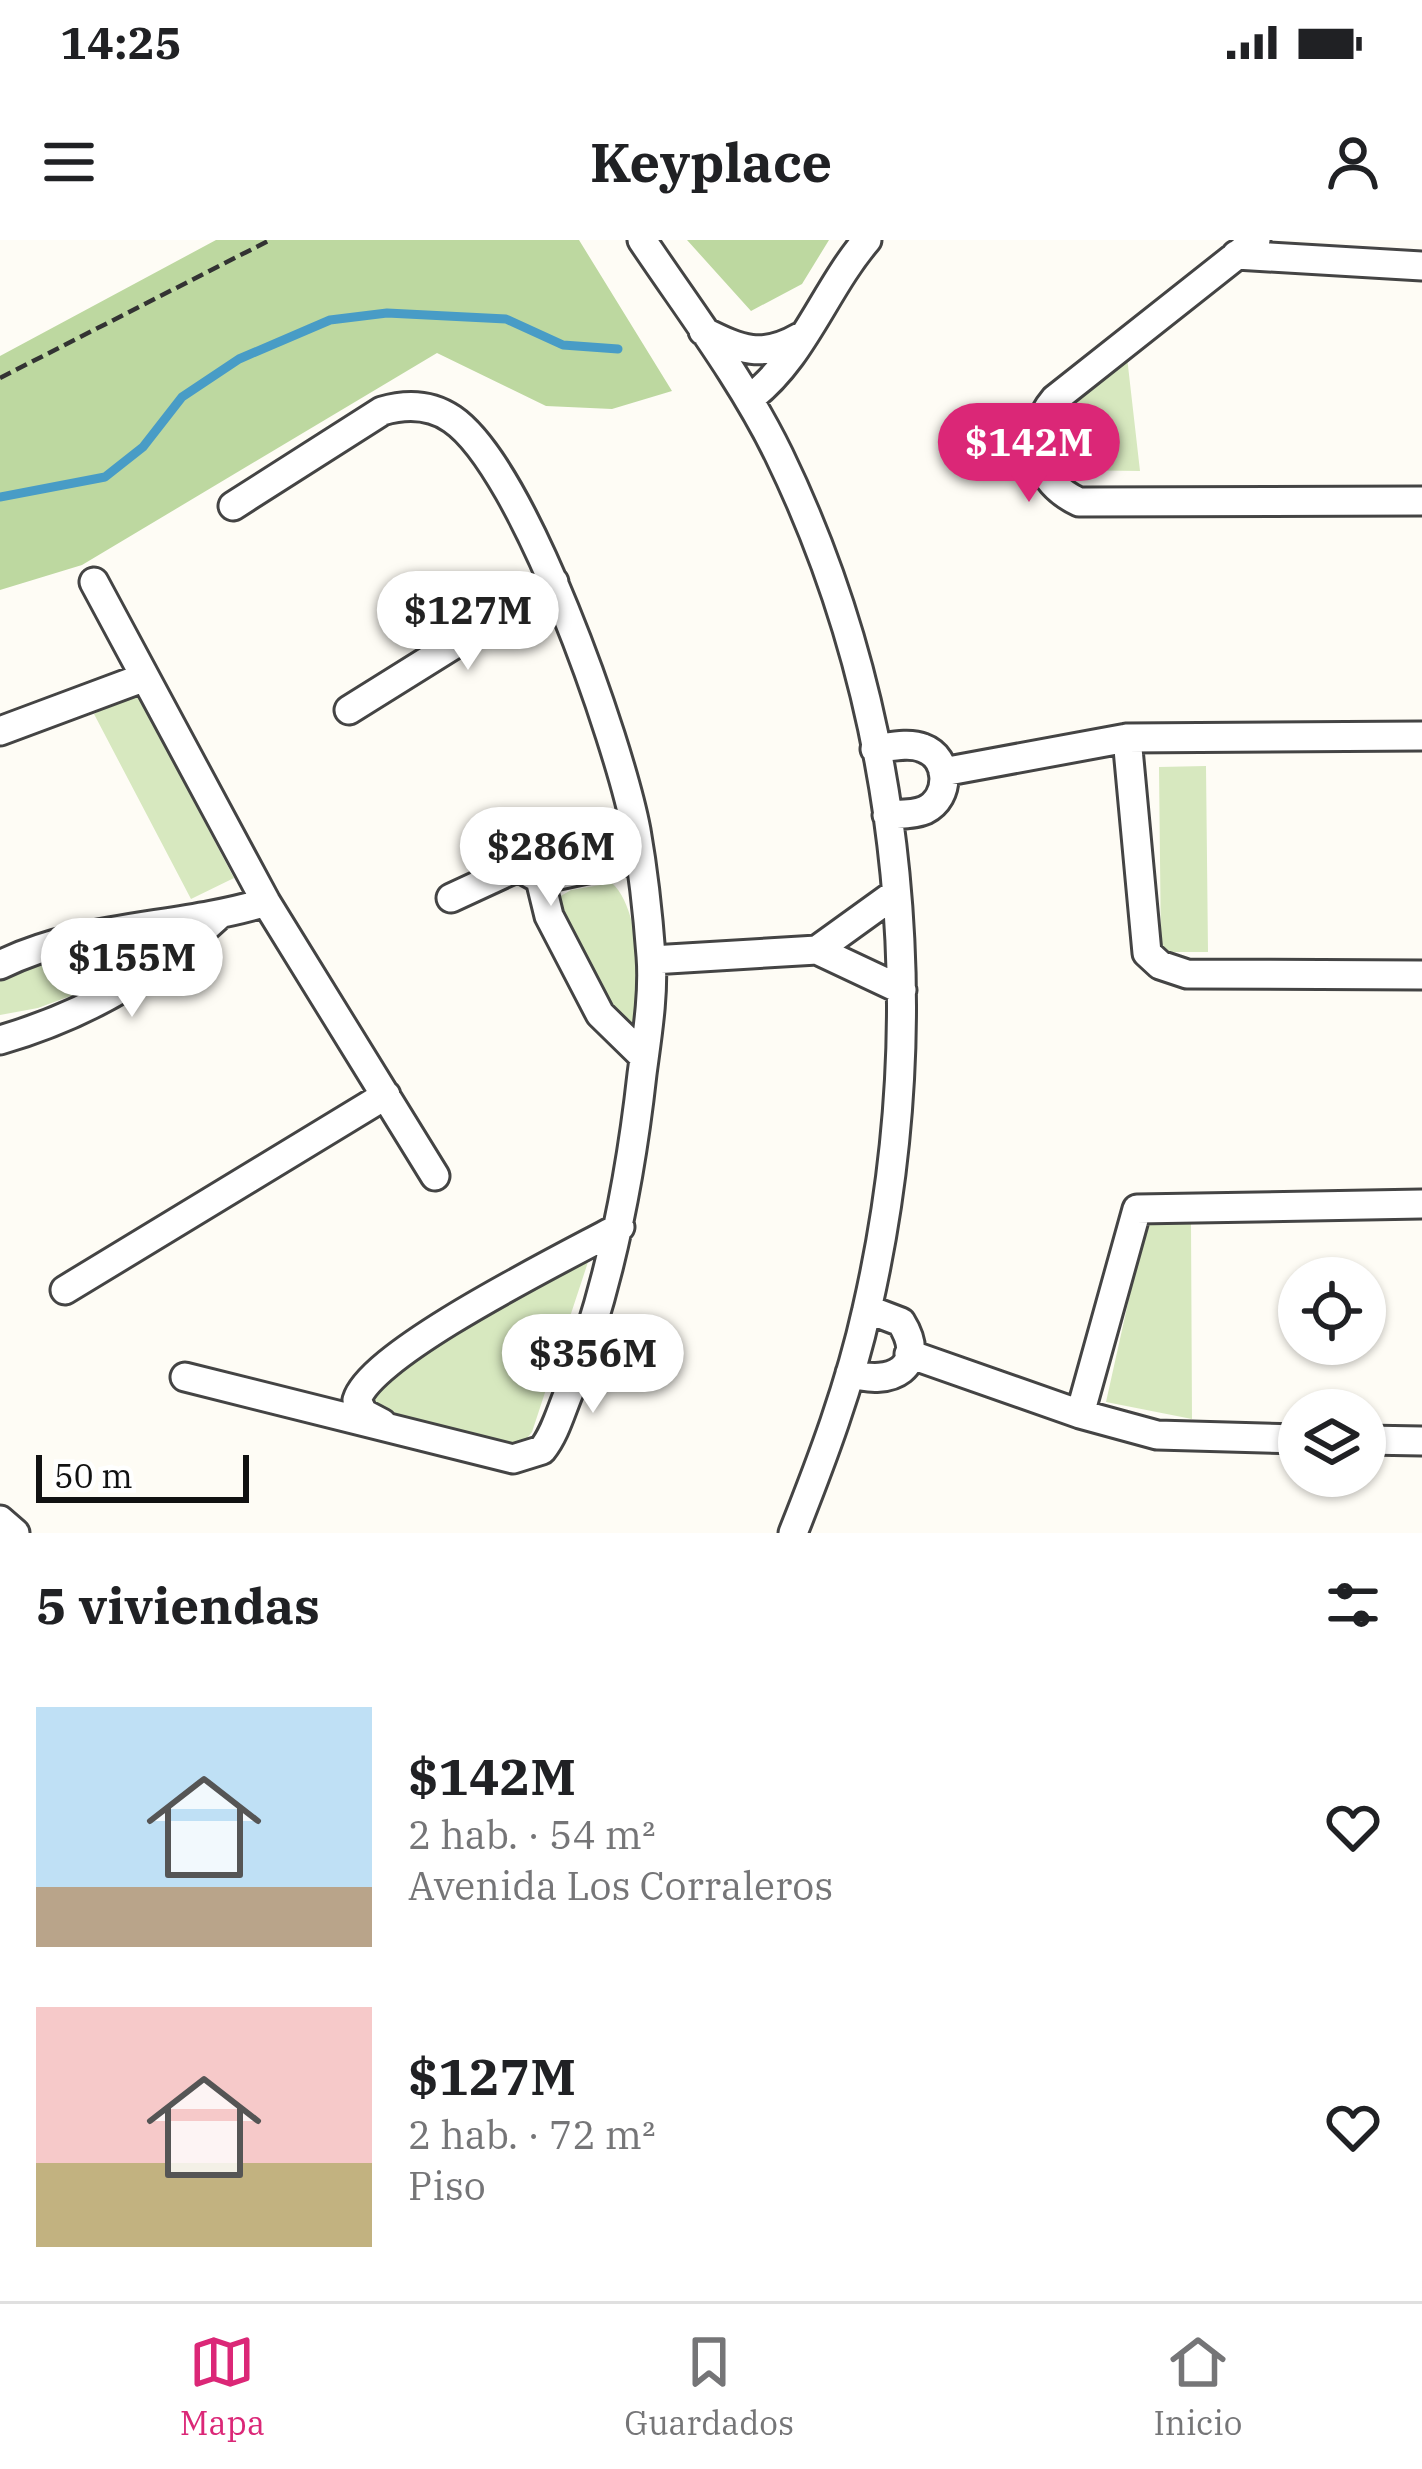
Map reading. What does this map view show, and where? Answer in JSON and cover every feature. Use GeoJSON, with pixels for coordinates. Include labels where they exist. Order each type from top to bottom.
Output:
{"type":"FeatureCollection","features":[{"type":"Feature","properties":{"kind":"street"},"geometry":{"type":"LineString","coordinates":[[642,240],[749,399],[801,502],[846,623],[887,814],[902,990],[892,1164],[867,1309],[850,1373],[793,1533]]}},
{"type":"Feature","properties":{"kind":"street"},"geometry":{"type":"LineString","coordinates":[[749,399],[769,385],[867,240]]}},
{"type":"Feature","properties":{"kind":"street"},"geometry":{"type":"LineString","coordinates":[[1422,266],[1246,248],[1055,399],[1037,436],[1045,476],[1079,502],[1422,501]]}},
{"type":"Feature","properties":{"kind":"street"},"geometry":{"type":"LineString","coordinates":[[703,331],[745,350],[776,351],[804,335]]}},
{"type":"Feature","properties":{"kind":"street"},"geometry":{"type":"LineString","coordinates":[[185,1377],[513,1460],[542,1450],[578,1369],[620,1227],[652,960],[636,832],[619,768],[554,582],[492,467],[462,427],[427,407],[382,411],[233,506]]}},
{"type":"Feature","properties":{"kind":"street"},"geometry":{"type":"LineString","coordinates":[[94,582],[266,902],[435,1175]]}},
{"type":"Feature","properties":{"kind":"street"},"geometry":{"type":"LineString","coordinates":[[349,710],[554,582]]}},
{"type":"Feature","properties":{"kind":"street"},"geometry":{"type":"LineString","coordinates":[[0,731],[145,677]]}},
{"type":"Feature","properties":{"kind":"street"},"geometry":{"type":"LineString","coordinates":[[943,772],[1127,738],[1422,736]]}},
{"type":"Feature","properties":{"kind":"street"},"geometry":{"type":"LineString","coordinates":[[1127,738],[1147,953],[1160,964],[1186,974],[1422,975]]}},
{"type":"Feature","properties":{"kind":"street"},"geometry":{"type":"LineString","coordinates":[[875,749],[917,746],[931,752],[943,772],[942,792],[928,808],[887,814]]}},
{"type":"Feature","properties":{"kind":"street"},"geometry":{"type":"LineString","coordinates":[[451,898],[518,867],[540,879],[638,858]]}},
{"type":"Feature","properties":{"kind":"street"},"geometry":{"type":"LineString","coordinates":[[540,879],[548,916],[600,1014],[644,1057]]}},
{"type":"Feature","properties":{"kind":"street"},"geometry":{"type":"LineString","coordinates":[[818,950],[896,893]]}},
{"type":"Feature","properties":{"kind":"street"},"geometry":{"type":"LineString","coordinates":[[0,965],[72,938],[217,917],[266,902]]}},
{"type":"Feature","properties":{"kind":"street"},"geometry":{"type":"LineString","coordinates":[[0,1040],[69,1017],[107,998],[169,959],[217,917]]}},
{"type":"Feature","properties":{"kind":"street"},"geometry":{"type":"LineString","coordinates":[[652,960],[818,950],[902,990]]}},
{"type":"Feature","properties":{"kind":"street"},"geometry":{"type":"LineString","coordinates":[[65,1290],[386,1096]]}},
{"type":"Feature","properties":{"kind":"street"},"geometry":{"type":"LineString","coordinates":[[1080,1414],[1137,1209],[1422,1204]]}},
{"type":"Feature","properties":{"kind":"street"},"geometry":{"type":"LineString","coordinates":[[385,1425],[363,1413],[357,1400],[361,1386],[382,1366],[502,1291],[620,1227]]}},
{"type":"Feature","properties":{"kind":"street"},"geometry":{"type":"LineString","coordinates":[[850,1373],[884,1380],[902,1369],[909,1354],[909,1336],[901,1322],[867,1309]]}},
{"type":"Feature","properties":{"kind":"street"},"geometry":{"type":"LineString","coordinates":[[909,1354],[1080,1414],[1157,1435],[1278,1438]]}},
{"type":"Feature","properties":{"kind":"street"},"geometry":{"type":"LineString","coordinates":[[1386,1440],[1422,1441]]}},
{"type":"Feature","properties":{"kind":"street"},"geometry":{"type":"LineString","coordinates":[[0,1520],[15,1533]]}},
{"type":"Feature","properties":{"kind":"path"},"geometry":{"type":"LineString","coordinates":[[0,378],[270,240]]}},
{"type":"Feature","properties":{"kind":"green space"},"geometry":{"type":"Polygon","coordinates":[[[216,240],[579,240],[672,391],[612,409],[546,406],[437,353],[82,565],[0,590],[0,356],[216,240]]]}},
{"type":"Feature","properties":{"kind":"green space"},"geometry":{"type":"Polygon","coordinates":[[[687,240],[829,240],[802,284],[751,311],[687,240]]]}},
{"type":"Feature","properties":{"kind":"green space"},"geometry":{"type":"Polygon","coordinates":[[[1127,357],[1140,471],[1063,470],[1054,438],[1072,400],[1127,357]]]}},
{"type":"Feature","properties":{"kind":"green space"},"geometry":{"type":"Polygon","coordinates":[[[136,692],[234,878],[191,899],[94,714],[136,692]]]}},
{"type":"Feature","properties":{"kind":"green space"},"geometry":{"type":"Polygon","coordinates":[[[1206,766],[1208,952],[1161,952],[1159,767],[1206,766]]]}},
{"type":"Feature","properties":{"kind":"green space"},"geometry":{"type":"Polygon","coordinates":[[[612,883],[629,911],[634,931],[638,994],[633,1027],[607,1006],[557,907],[559,897],[571,890],[612,883]]]}},
{"type":"Feature","properties":{"kind":"green space"},"geometry":{"type":"Polygon","coordinates":[[[173,938],[111,981],[38,1008],[0,1015],[0,981],[19,970],[84,950],[173,938]]]}},
{"type":"Feature","properties":{"kind":"green space"},"geometry":{"type":"Polygon","coordinates":[[[1146,1222],[1191,1223],[1192,1419],[1106,1402],[1146,1222]]]}},
{"type":"Feature","properties":{"kind":"green space"},"geometry":{"type":"Polygon","coordinates":[[[589,1259],[532,1432],[523,1443],[512,1447],[370,1407],[371,1386],[442,1338],[589,1259]]]}},
{"type":"Feature","properties":{"kind":"waterway"},"geometry":{"type":"LineString","coordinates":[[0,497],[105,477],[143,447],[182,397],[239,359],[330,320],[387,313],[506,319],[563,345],[618,349]]}}]}
